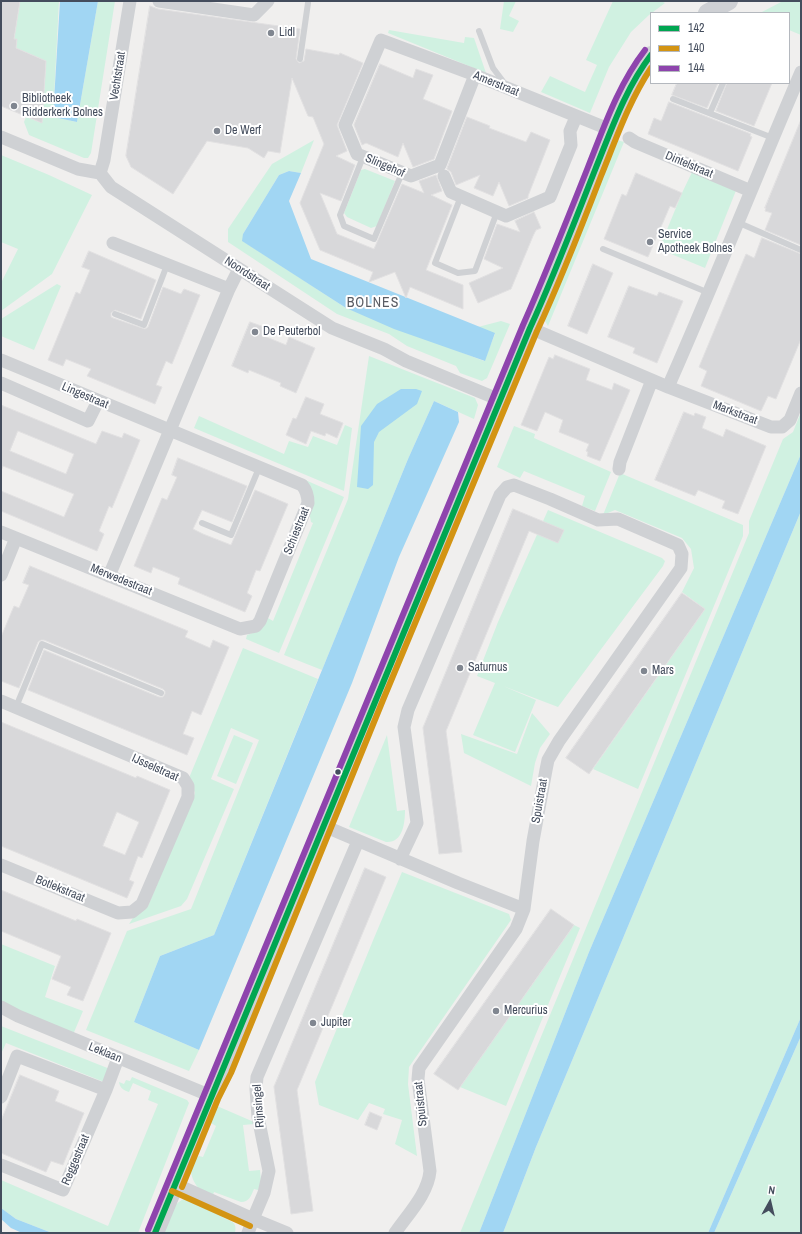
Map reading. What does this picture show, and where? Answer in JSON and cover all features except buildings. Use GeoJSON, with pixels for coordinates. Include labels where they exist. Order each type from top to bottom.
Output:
{"type":"FeatureCollection","features":[{"type":"Feature","properties":{"kind":"street","name":"Vechtstraat"},"geometry":{"type":"LineString","coordinates":[[100,173],[104,160],[130,1]]}},
{"type":"Feature","properties":{"kind":"street"},"geometry":{"type":"LineString","coordinates":[[159,1],[254,15],[268,1]]}},
{"type":"Feature","properties":{"kind":"street"},"geometry":{"type":"LineString","coordinates":[[709,12],[729,1]]}},
{"type":"Feature","properties":{"kind":"street","name":"Amerstraat"},"geometry":{"type":"LineString","coordinates":[[381,40],[475,75],[611,130]]}},
{"type":"Feature","properties":{"kind":"street","name":"Slingehof"},"geometry":{"type":"LineString","coordinates":[[381,40],[345,125],[357,154],[411,176],[442,170]]}},
{"type":"Feature","properties":{"kind":"street"},"geometry":{"type":"LineString","coordinates":[[155,1233],[211,1096],[224,1070],[500,400],[548,289],[611,130],[621,107],[645,63],[650,57]]}},
{"type":"Feature","properties":{"kind":"street"},"geometry":{"type":"LineString","coordinates":[[668,387],[710,293],[737,222],[801,72]]}},
{"type":"Feature","properties":{"kind":"street"},"geometry":{"type":"LineString","coordinates":[[475,75],[442,170],[450,192],[506,216],[550,197],[571,145],[570,131],[576,117]]}},
{"type":"Feature","properties":{"kind":"street"},"geometry":{"type":"LineString","coordinates":[[1,137],[78,169],[100,173]]}},
{"type":"Feature","properties":{"kind":"street","name":"Dintelstraat"},"geometry":{"type":"LineString","coordinates":[[629,138],[634,142],[751,191]]}},
{"type":"Feature","properties":{"kind":"street","name":"Noordstraat"},"geometry":{"type":"LineString","coordinates":[[100,173],[112,187],[332,328],[500,400]]}},
{"type":"Feature","properties":{"kind":"street"},"geometry":{"type":"LineString","coordinates":[[113,242],[229,289]]}},
{"type":"Feature","properties":{"kind":"street"},"geometry":{"type":"LineString","coordinates":[[109,576],[229,289],[239,269]]}},
{"type":"Feature","properties":{"kind":"street","name":"Markstraat"},"geometry":{"type":"LineString","coordinates":[[530,328],[668,387],[770,427],[782,427],[790,420],[801,393]]}},
{"type":"Feature","properties":{"kind":"street","name":"Lingestraat"},"geometry":{"type":"LineString","coordinates":[[1,360],[170,431]]}},
{"type":"Feature","properties":{"kind":"street"},"geometry":{"type":"LineString","coordinates":[[619,469],[620,462],[652,380]]}},
{"type":"Feature","properties":{"kind":"street","name":"Lingestraat"},"geometry":{"type":"LineString","coordinates":[[1,384],[88,421],[98,401]]}},
{"type":"Feature","properties":{"kind":"street","name":"Schiestraat"},"geometry":{"type":"LineString","coordinates":[[170,431],[302,485],[308,496],[308,503],[260,621],[256,626],[240,629]]}},
{"type":"Feature","properties":{"kind":"street","name":"Spuistraat"},"geometry":{"type":"LineString","coordinates":[[395,1233],[422,1194],[429,1181],[430,1171],[418,1079],[419,1068],[516,929],[524,909],[533,841],[548,760],[559,741],[681,568],[682,554],[678,545],[618,518],[598,520],[514,485],[507,487],[500,495],[408,710],[404,727],[416,823],[400,859]]}},
{"type":"Feature","properties":{"kind":"street","name":"Merwedestraat"},"geometry":{"type":"LineString","coordinates":[[1,532],[240,629]]}},
{"type":"Feature","properties":{"kind":"street"},"geometry":{"type":"LineString","coordinates":[[1,575],[16,538]]}},
{"type":"Feature","properties":{"kind":"street","name":"IJsselstraat"},"geometry":{"type":"LineString","coordinates":[[1,701],[183,778],[188,786],[188,797],[142,904],[132,912],[118,913]]}},
{"type":"Feature","properties":{"kind":"street"},"geometry":{"type":"LineString","coordinates":[[324,826],[400,859],[524,909]]}},
{"type":"Feature","properties":{"kind":"street","name":"Rijnsingel"},"geometry":{"type":"LineString","coordinates":[[248,1233],[264,1193],[269,1171],[258,1117],[256,1088],[258,1077],[358,841]]}},
{"type":"Feature","properties":{"kind":"street","name":"Botlekstraat"},"geometry":{"type":"LineString","coordinates":[[1,865],[118,913]]}},
{"type":"Feature","properties":{"kind":"street","name":"Leklaan"},"geometry":{"type":"LineString","coordinates":[[1,1007],[18,1016],[211,1096]]}},
{"type":"Feature","properties":{"kind":"street"},"geometry":{"type":"LineString","coordinates":[[1,1097],[17,1056],[106,1090]]}},
{"type":"Feature","properties":{"kind":"street","name":"Reggestraat"},"geometry":{"type":"LineString","coordinates":[[1,1165],[63,1190],[106,1090],[118,1058]]}},
{"type":"Feature","properties":{"kind":"street"},"geometry":{"type":"LineString","coordinates":[[175,1184],[253,1220],[287,1233]]}},
{"type":"Feature","properties":{"kind":"lane"},"geometry":{"type":"LineString","coordinates":[[300,59],[308,3]]}},
{"type":"Feature","properties":{"kind":"lane"},"geometry":{"type":"LineString","coordinates":[[479,31],[493,68],[508,88]]}},
{"type":"Feature","properties":{"kind":"lane"},"geometry":{"type":"LineString","coordinates":[[710,113],[723,84]]}},
{"type":"Feature","properties":{"kind":"lane"},"geometry":{"type":"LineString","coordinates":[[673,98],[773,138]]}},
{"type":"Feature","properties":{"kind":"lane"},"geometry":{"type":"LineString","coordinates":[[363,157],[340,215],[344,226],[374,239],[402,173]]}},
{"type":"Feature","properties":{"kind":"lane"},"geometry":{"type":"LineString","coordinates":[[461,196],[435,263],[458,273],[475,271],[497,212]]}},
{"type":"Feature","properties":{"kind":"lane"},"geometry":{"type":"LineString","coordinates":[[737,222],[801,250]]}},
{"type":"Feature","properties":{"kind":"lane"},"geometry":{"type":"LineString","coordinates":[[603,249],[710,293]]}},
{"type":"Feature","properties":{"kind":"lane"},"geometry":{"type":"LineString","coordinates":[[115,314],[144,325],[167,265]]}},
{"type":"Feature","properties":{"kind":"lane"},"geometry":{"type":"LineString","coordinates":[[202,522],[231,535],[259,468]]}},
{"type":"Feature","properties":{"kind":"lane"},"geometry":{"type":"LineString","coordinates":[[16,708],[42,644],[161,693]]}},
{"type":"Feature","properties":{"kind":"green space"},"geometry":{"type":"Polygon","coordinates":[[[20,1],[59,1],[53,117],[77,122],[98,1],[115,1],[91,153],[88,158],[84,158],[29,135],[24,122],[26,117],[42,123],[46,61],[16,48],[17,40],[14,39],[20,1]]]}},
{"type":"Feature","properties":{"kind":"green space"},"geometry":{"type":"Polygon","coordinates":[[[504,1],[516,1],[509,16],[519,21],[513,32],[500,29],[504,1]]]}},
{"type":"Feature","properties":{"kind":"green space"},"geometry":{"type":"Polygon","coordinates":[[[613,1],[661,1],[665,3],[653,12],[650,12],[650,14],[631,32],[609,67],[590,113],[541,92],[550,76],[585,92],[597,65],[586,60],[613,1]]]}},
{"type":"Feature","properties":{"kind":"green space"},"geometry":{"type":"Polygon","coordinates":[[[783,1],[801,1],[801,35],[790,30],[790,12],[762,12],[783,1]]]}},
{"type":"Feature","properties":{"kind":"green space"},"geometry":{"type":"Polygon","coordinates":[[[389,30],[464,43],[465,37],[474,38],[486,73],[388,33],[389,30]]]}},
{"type":"Feature","properties":{"kind":"green space"},"geometry":{"type":"Polygon","coordinates":[[[314,140],[301,173],[289,171],[279,175],[243,234],[243,241],[346,308],[484,361],[495,334],[478,327],[501,321],[510,324],[487,378],[482,381],[460,373],[456,366],[407,346],[389,334],[337,314],[228,242],[228,229],[272,164],[314,140]]]}},
{"type":"Feature","properties":{"kind":"green space"},"geometry":{"type":"Polygon","coordinates":[[[617,140],[624,142],[548,326],[545,321],[545,314],[617,140]]]}},
{"type":"Feature","properties":{"kind":"green space"},"geometry":{"type":"Polygon","coordinates":[[[1,155],[92,195],[52,274],[1,311],[1,283],[18,249],[1,242],[1,155]]]}},
{"type":"Feature","properties":{"kind":"green space"},"geometry":{"type":"Polygon","coordinates":[[[365,169],[395,181],[377,226],[371,228],[347,217],[344,213],[361,170],[365,169]]]}},
{"type":"Feature","properties":{"kind":"green space"},"geometry":{"type":"Polygon","coordinates":[[[693,170],[737,188],[705,268],[659,249],[693,170]]]}},
{"type":"Feature","properties":{"kind":"green space"},"geometry":{"type":"Polygon","coordinates":[[[57,284],[61,286],[34,350],[1,336],[1,319],[57,284]]]}},
{"type":"Feature","properties":{"kind":"green space"},"geometry":{"type":"Polygon","coordinates":[[[369,356],[475,398],[478,405],[474,419],[434,401],[408,459],[322,670],[284,655],[348,499],[369,356]]]}},
{"type":"Feature","properties":{"kind":"green space"},"geometry":{"type":"Polygon","coordinates":[[[801,412],[801,454],[589,952],[479,1233],[460,1233],[749,533],[749,521],[783,439],[793,432],[801,412]]]}},
{"type":"Feature","properties":{"kind":"green space"},"geometry":{"type":"Polygon","coordinates":[[[199,416],[284,454],[289,441],[308,447],[313,436],[337,445],[345,425],[352,428],[344,491],[194,428],[199,416]]]}},
{"type":"Feature","properties":{"kind":"green space"},"geometry":{"type":"Polygon","coordinates":[[[514,426],[535,434],[534,438],[611,472],[595,511],[582,506],[585,496],[524,471],[520,478],[497,467],[514,426]]]}},
{"type":"Feature","properties":{"kind":"green space"},"geometry":{"type":"Polygon","coordinates":[[[620,473],[743,525],[743,536],[638,789],[593,769],[705,609],[682,592],[694,568],[691,549],[682,538],[615,510],[603,515],[620,473]]]}},
{"type":"Feature","properties":{"kind":"green space"},"geometry":{"type":"Polygon","coordinates":[[[303,479],[344,497],[279,653],[246,639],[247,635],[260,630],[268,618],[273,621],[313,523],[311,522],[303,479]]]}},
{"type":"Feature","properties":{"kind":"green space"},"geometry":{"type":"Polygon","coordinates":[[[548,510],[662,558],[665,561],[663,566],[558,707],[503,686],[536,700],[515,752],[473,735],[495,683],[477,676],[498,622],[548,510]]]}},
{"type":"Feature","properties":{"kind":"green space"},"geometry":{"type":"Polygon","coordinates":[[[801,511],[801,1017],[708,1233],[503,1233],[536,1147],[801,511]]]}},
{"type":"Feature","properties":{"kind":"green space"},"geometry":{"type":"Polygon","coordinates":[[[243,648],[318,679],[214,935],[160,956],[134,1022],[199,1050],[189,1071],[86,1030],[127,931],[191,909],[259,740],[231,728],[211,779],[234,789],[187,899],[181,906],[129,924],[133,918],[148,906],[195,793],[189,778],[243,648]]]}},
{"type":"Feature","properties":{"kind":"green space"},"geometry":{"type":"Polygon","coordinates":[[[532,713],[550,734],[540,748],[535,763],[531,786],[464,753],[461,734],[517,754],[532,713]]]}},
{"type":"Feature","properties":{"kind":"green space"},"geometry":{"type":"Polygon","coordinates":[[[234,735],[253,743],[236,784],[217,776],[234,735]]]}},
{"type":"Feature","properties":{"kind":"green space"},"geometry":{"type":"Polygon","coordinates":[[[387,735],[397,811],[405,810],[402,831],[396,839],[386,842],[349,827],[387,735]]]}},
{"type":"Feature","properties":{"kind":"green space"},"geometry":{"type":"Polygon","coordinates":[[[402,872],[509,914],[511,920],[409,1067],[408,1084],[417,1156],[395,1144],[402,1120],[383,1114],[385,1109],[369,1103],[358,1120],[319,1105],[315,1082],[402,872]]]}},
{"type":"Feature","properties":{"kind":"green space"},"geometry":{"type":"Polygon","coordinates":[[[574,925],[580,928],[506,1106],[460,1087],[574,925]]]}},
{"type":"Feature","properties":{"kind":"green space"},"geometry":{"type":"Polygon","coordinates":[[[1,944],[55,966],[45,997],[83,1011],[72,1037],[9,1008],[1,1000],[1,944]]]}},
{"type":"Feature","properties":{"kind":"green space"},"geometry":{"type":"Polygon","coordinates":[[[1,1026],[110,1069],[104,1082],[6,1043],[1,1054],[1,1026]]]}},
{"type":"Feature","properties":{"kind":"green space"},"geometry":{"type":"Polygon","coordinates":[[[801,1036],[801,1233],[714,1233],[801,1036]]]}},
{"type":"Feature","properties":{"kind":"green space"},"geometry":{"type":"Polygon","coordinates":[[[132,1077],[187,1100],[189,1103],[138,1233],[52,1233],[16,1219],[1,1208],[1,1180],[108,1226],[158,1104],[148,1100],[151,1091],[133,1083],[129,1092],[120,1086],[119,1082],[124,1084],[126,1080],[130,1081],[132,1077]]]}},
{"type":"Feature","properties":{"kind":"green space"},"geometry":{"type":"Polygon","coordinates":[[[217,1106],[254,1122],[254,1124],[243,1125],[249,1171],[260,1170],[261,1182],[258,1190],[254,1189],[249,1198],[244,1202],[214,1192],[213,1195],[202,1191],[192,1177],[192,1162],[199,1156],[203,1157],[216,1126],[209,1122],[217,1106]]]}},
{"type":"Feature","properties":{"kind":"green space"},"geometry":{"type":"Polygon","coordinates":[[[188,1199],[215,1209],[221,1216],[234,1223],[236,1229],[235,1233],[163,1233],[173,1209],[180,1201],[188,1199]]]}},
{"type":"Feature","properties":{"kind":"water"},"geometry":{"type":"Polygon","coordinates":[[[60,1],[98,1],[77,122],[53,117],[60,1]]]}},
{"type":"Feature","properties":{"kind":"water"},"geometry":{"type":"Polygon","coordinates":[[[289,171],[301,173],[289,201],[311,259],[495,333],[485,361],[394,329],[346,308],[242,241],[243,234],[279,175],[289,171]]]}},
{"type":"Feature","properties":{"kind":"water"},"geometry":{"type":"Polygon","coordinates":[[[401,389],[416,389],[422,391],[417,404],[379,432],[374,442],[373,485],[368,489],[357,487],[361,426],[377,404],[401,389]]]}},
{"type":"Feature","properties":{"kind":"water"},"geometry":{"type":"Polygon","coordinates":[[[434,401],[458,412],[459,422],[399,557],[352,683],[199,1050],[134,1022],[160,956],[214,935],[408,459],[434,401]]]}},
{"type":"Feature","properties":{"kind":"water"},"geometry":{"type":"Polygon","coordinates":[[[801,454],[801,511],[536,1147],[503,1233],[479,1233],[589,952],[801,454]]]}},
{"type":"Feature","properties":{"kind":"water"},"geometry":{"type":"Polygon","coordinates":[[[801,1017],[801,1036],[714,1233],[708,1233],[801,1017]]]}},
{"type":"Feature","properties":{"kind":"water"},"geometry":{"type":"Polygon","coordinates":[[[1,1208],[16,1219],[52,1233],[22,1233],[11,1228],[1,1219],[1,1208]]]}},
{"type":"Feature","properties":{"kind":"transit line","name":"144"},"geometry":{"type":"LineString","coordinates":[[148,1230],[548,266],[606,122],[627,77],[645,50]]}},
{"type":"Feature","properties":{"kind":"transit line","name":"142"},"geometry":{"type":"LineString","coordinates":[[155,1233],[530,328],[556,269],[613,125],[626,96],[650,56]]}},
{"type":"Feature","properties":{"kind":"transit line","name":"140"},"geometry":{"type":"LineString","coordinates":[[182,1187],[218,1099],[231,1073],[383,700],[537,331],[563,273],[623,120],[650,70]]}},
{"type":"Feature","properties":{"kind":"transit line","name":"140"},"geometry":{"type":"LineString","coordinates":[[172,1191],[250,1226]]}},
{"type":"Feature","properties":{"kind":"place","name":"Lidl"},"geometry":{"type":"Point","coordinates":[271,33]}},
{"type":"Feature","properties":{"kind":"place","name":"Bibliotheek Ridderkerk Bolnes"},"geometry":{"type":"Point","coordinates":[14,106]}},
{"type":"Feature","properties":{"kind":"place","name":"De Werf"},"geometry":{"type":"Point","coordinates":[217,131]}},
{"type":"Feature","properties":{"kind":"place","name":"Service Apotheek Bolnes"},"geometry":{"type":"Point","coordinates":[650,242]}},
{"type":"Feature","properties":{"kind":"place","name":"De Peuterbol"},"geometry":{"type":"Point","coordinates":[255,332]}},
{"type":"Feature","properties":{"kind":"place","name":"Saturnus"},"geometry":{"type":"Point","coordinates":[460,668]}},
{"type":"Feature","properties":{"kind":"place","name":"Mars"},"geometry":{"type":"Point","coordinates":[644,671]}},
{"type":"Feature","properties":{"kind":"place","name":"Mercurius"},"geometry":{"type":"Point","coordinates":[496,1011]}},
{"type":"Feature","properties":{"kind":"place","name":"Jupiter"},"geometry":{"type":"Point","coordinates":[313,1023]}},
{"type":"Feature","properties":{"kind":"district","name":"BOLNES"},"geometry":{"type":"Point","coordinates":[373,303]}}]}
